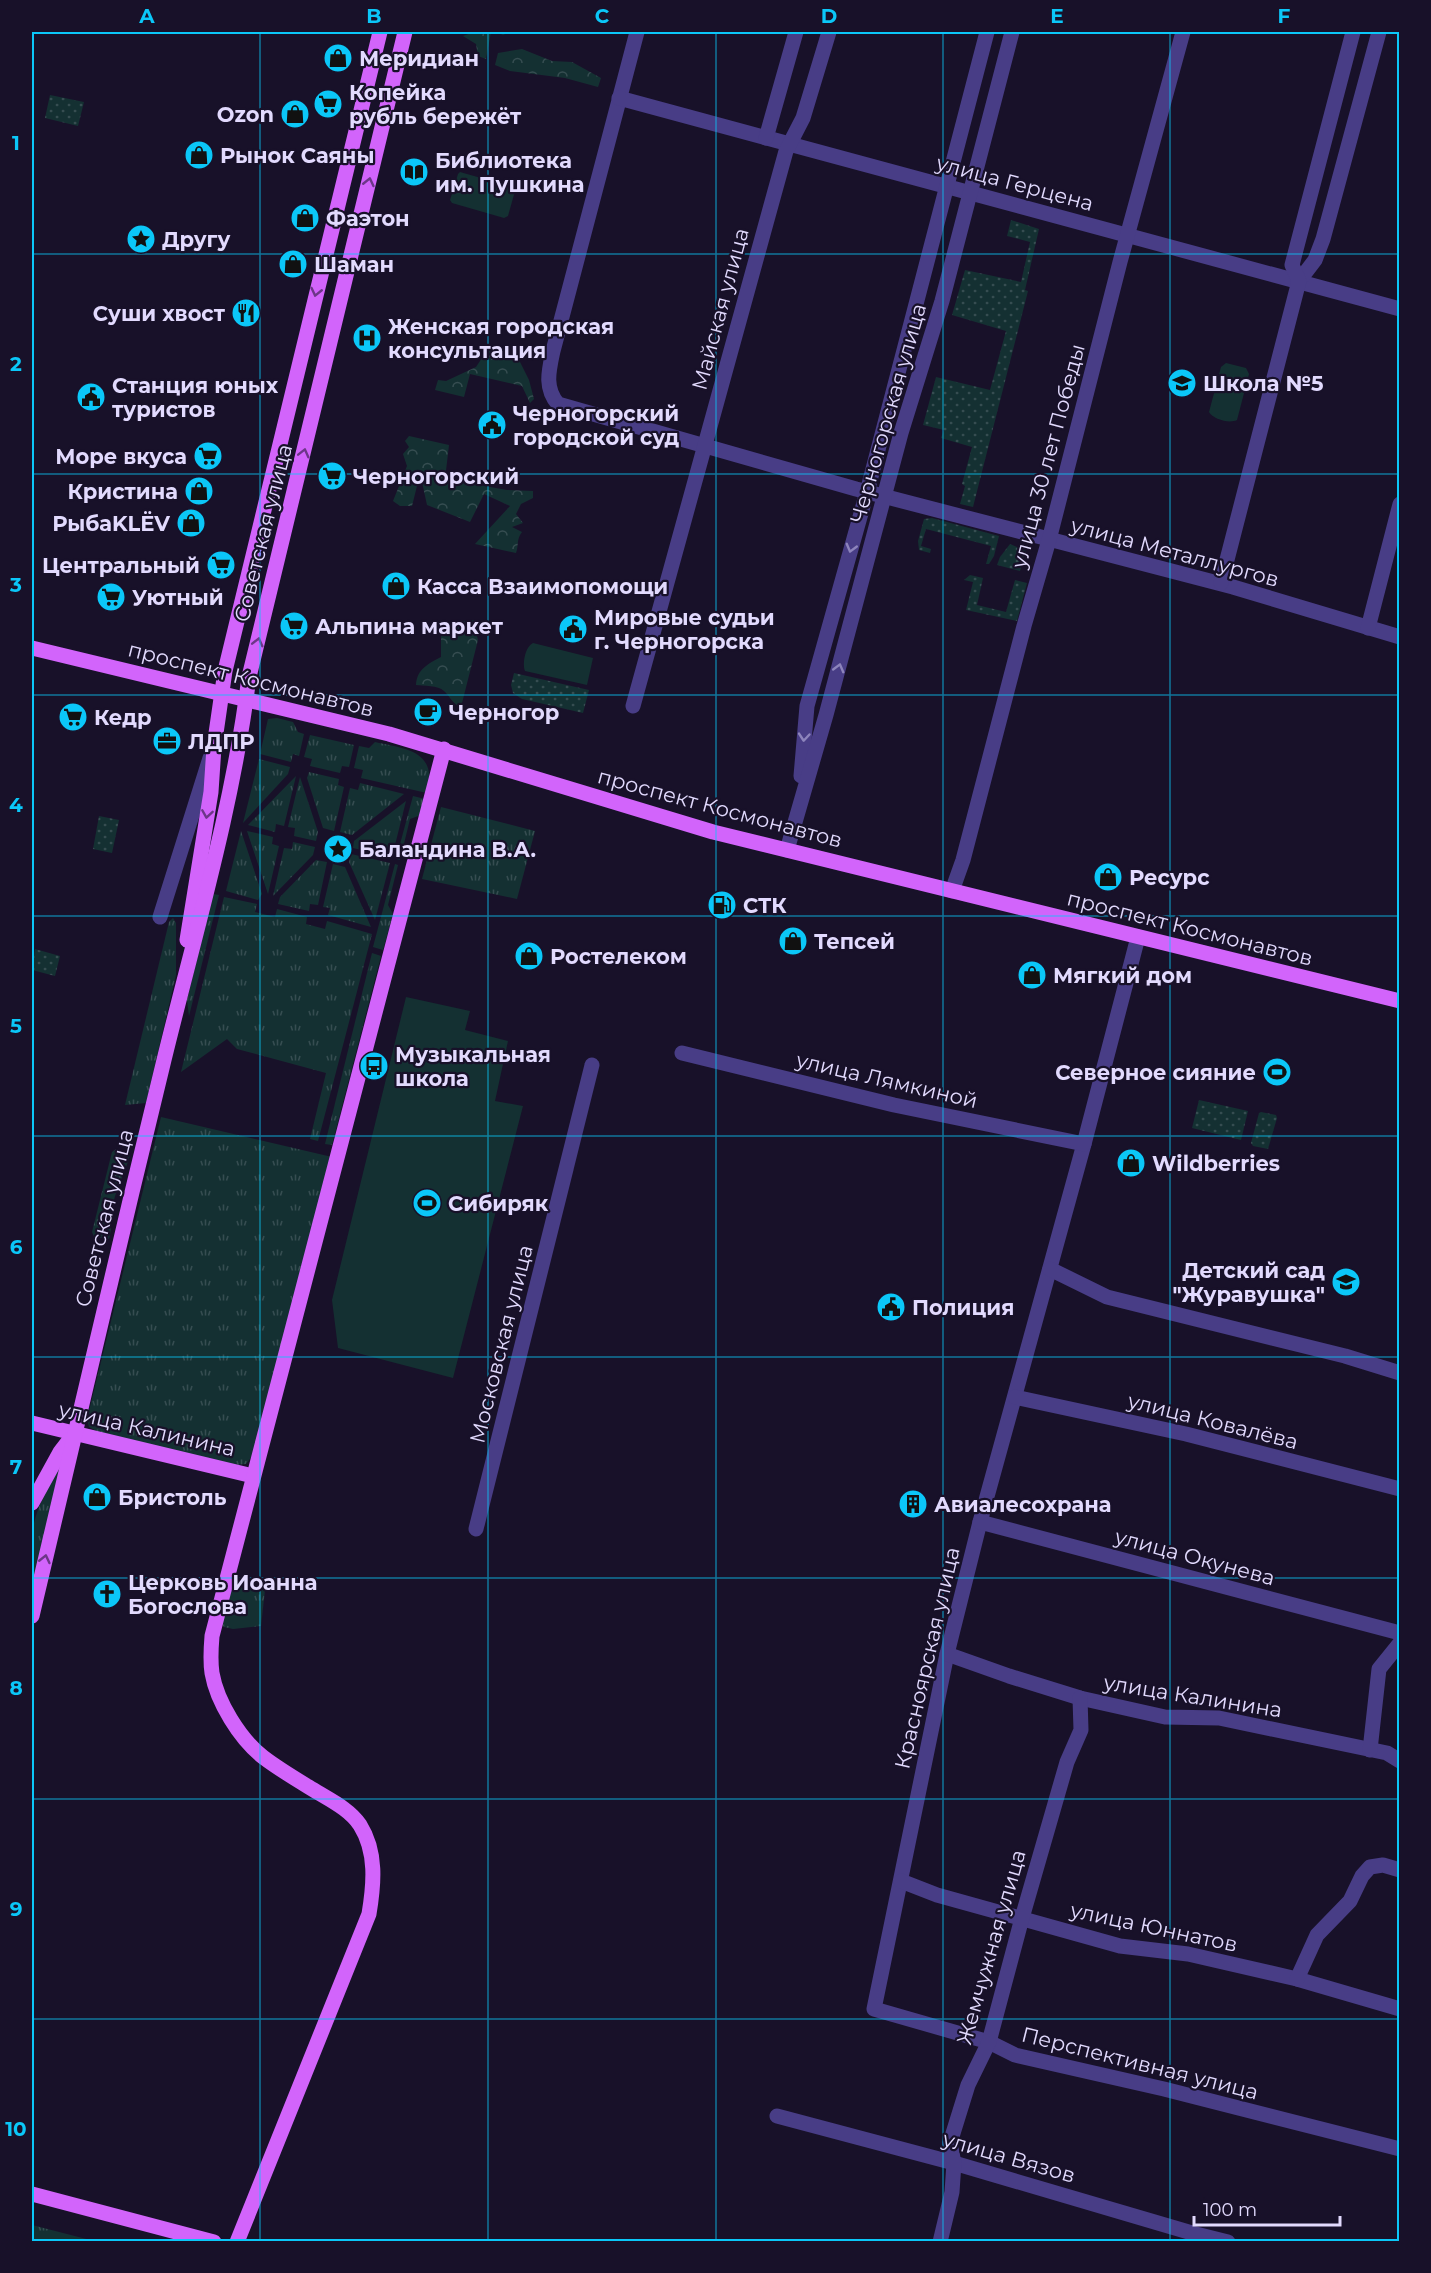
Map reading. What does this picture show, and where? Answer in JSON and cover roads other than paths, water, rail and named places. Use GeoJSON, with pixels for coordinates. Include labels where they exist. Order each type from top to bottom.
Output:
{"type":"FeatureCollection","features":[{"type":"Feature","properties":{"kind":"main road","name":"Советская улица"},"geometry":{"type":"LineString","coordinates":[[177,1011],[211,792],[214,747],[225,671],[380,32]]}},
{"type":"Feature","properties":{"kind":"main road","name":"Советская улица"},"geometry":{"type":"LineString","coordinates":[[32,1616],[74,1434],[203,912],[239,752],[249,677],[405,32]]}},
{"type":"Feature","properties":{"kind":"main road","name":"проспект Космонавтов"},"geometry":{"type":"LineString","coordinates":[[32,648],[389,734],[670,820],[1400,1001]]}},
{"type":"Feature","properties":{"kind":"main road"},"geometry":{"type":"LineString","coordinates":[[237,2241],[369,1914],[374,1887],[374,1868],[367,1839],[360,1824],[348,1811],[263,1757],[234,1723],[212,1675],[210,1659],[212,1636],[444,749]]}},
{"type":"Feature","properties":{"kind":"main road","name":"улица Калинина"},"geometry":{"type":"LineString","coordinates":[[32,1423],[254,1476]]}},
{"type":"Feature","properties":{"kind":"main road","name":"Советская улица"},"geometry":{"type":"LineString","coordinates":[[32,1503],[60,1452],[74,1434]]}},
{"type":"Feature","properties":{"kind":"main road"},"geometry":{"type":"LineString","coordinates":[[32,2194],[214,2241]]}},
{"type":"Feature","properties":{"kind":"street","name":"улица Металлургов"},"geometry":{"type":"LineString","coordinates":[[637,32],[553,351],[548,386],[551,397],[558,404],[867,492],[1221,583],[1400,637]]}},
{"type":"Feature","properties":{"kind":"street"},"geometry":{"type":"LineString","coordinates":[[766,138],[796,32]]}},
{"type":"Feature","properties":{"kind":"street","name":"Майская улица"},"geometry":{"type":"LineString","coordinates":[[633,706],[701,445],[789,144],[803,118],[829,32]]}},
{"type":"Feature","properties":{"kind":"street","name":"Черногорская улица"},"geometry":{"type":"LineString","coordinates":[[799,805],[807,706],[867,492],[987,32]]}},
{"type":"Feature","properties":{"kind":"street","name":"Черногорская улица"},"geometry":{"type":"LineString","coordinates":[[787,850],[826,715],[901,433],[942,301],[1012,32]]}},
{"type":"Feature","properties":{"kind":"street","name":"улица 30 лет Победы"},"geometry":{"type":"LineString","coordinates":[[952,891],[963,860],[1024,626],[1049,540],[1182,32]]}},
{"type":"Feature","properties":{"kind":"street"},"geometry":{"type":"LineString","coordinates":[[1299,281],[1292,265],[1353,32]]}},
{"type":"Feature","properties":{"kind":"street"},"geometry":{"type":"LineString","coordinates":[[1221,583],[1299,281],[1315,260],[1323,239],[1379,32]]}},
{"type":"Feature","properties":{"kind":"street","name":"улица Герцена"},"geometry":{"type":"LineString","coordinates":[[619,98],[1400,309]]}},
{"type":"Feature","properties":{"kind":"street"},"geometry":{"type":"LineString","coordinates":[[1368,628],[1400,504]]}},
{"type":"Feature","properties":{"kind":"street"},"geometry":{"type":"LineString","coordinates":[[160,917],[214,747]]}},
{"type":"Feature","properties":{"kind":"street","name":"Красноярская улица"},"geometry":{"type":"LineString","coordinates":[[874,2009],[947,1654],[980,1522],[1016,1397],[1138,937]]}},
{"type":"Feature","properties":{"kind":"street","name":"улица Лямкиной"},"geometry":{"type":"LineString","coordinates":[[682,1053],[894,1105],[1084,1144]]}},
{"type":"Feature","properties":{"kind":"street","name":"Московская улица"},"geometry":{"type":"LineString","coordinates":[[476,1529],[592,1065]]}},
{"type":"Feature","properties":{"kind":"street"},"geometry":{"type":"LineString","coordinates":[[1050,1269],[1107,1297],[1345,1356],[1400,1373]]}},
{"type":"Feature","properties":{"kind":"street","name":"улица Ковалёва"},"geometry":{"type":"LineString","coordinates":[[1016,1397],[1186,1434],[1400,1489]]}},
{"type":"Feature","properties":{"kind":"street","name":"улица Окунева"},"geometry":{"type":"LineString","coordinates":[[980,1522],[1400,1633]]}},
{"type":"Feature","properties":{"kind":"street"},"geometry":{"type":"LineString","coordinates":[[1370,1750],[1380,1669],[1400,1643]]}},
{"type":"Feature","properties":{"kind":"street","name":"улица Калинина"},"geometry":{"type":"LineString","coordinates":[[947,1654],[1080,1698],[1165,1717],[1219,1718],[1387,1754],[1400,1761]]}},
{"type":"Feature","properties":{"kind":"street","name":"Жемчужная улица"},"geometry":{"type":"LineString","coordinates":[[940,2241],[952,2192],[954,2163],[950,2144],[968,2085],[989,2042],[1067,1762],[1081,1730],[1080,1698]]}},
{"type":"Feature","properties":{"kind":"street"},"geometry":{"type":"LineString","coordinates":[[1297,1979],[1317,1935],[1350,1901],[1362,1876],[1370,1867],[1383,1865],[1400,1870]]}},
{"type":"Feature","properties":{"kind":"street","name":"улица Юннатов"},"geometry":{"type":"LineString","coordinates":[[902,1881],[937,1895],[1120,1946],[1188,1954],[1297,1979],[1400,2009]]}},
{"type":"Feature","properties":{"kind":"street","name":"Перспективная улица"},"geometry":{"type":"LineString","coordinates":[[874,2009],[989,2042],[1015,2055],[1164,2089],[1400,2149]]}},
{"type":"Feature","properties":{"kind":"street","name":"улица Вязов"},"geometry":{"type":"LineString","coordinates":[[777,2116],[954,2163],[1192,2233],[1228,2241]]}},
{"type":"Feature","properties":{"kind":"place","name":"Меридиан"},"geometry":{"type":"Point","coordinates":[338,58]}},
{"type":"Feature","properties":{"kind":"place","name":"Копейка рубль бережёт"},"geometry":{"type":"Point","coordinates":[328,104]}},
{"type":"Feature","properties":{"kind":"place","name":"Ozon"},"geometry":{"type":"Point","coordinates":[295,114]}},
{"type":"Feature","properties":{"kind":"place","name":"Рынок Саяны"},"geometry":{"type":"Point","coordinates":[199,155]}},
{"type":"Feature","properties":{"kind":"place","name":"Библиотека им. Пушкина"},"geometry":{"type":"Point","coordinates":[414,172]}},
{"type":"Feature","properties":{"kind":"place","name":"Фаэтон"},"geometry":{"type":"Point","coordinates":[305,218]}},
{"type":"Feature","properties":{"kind":"place","name":"Другу"},"geometry":{"type":"Point","coordinates":[141,239]}},
{"type":"Feature","properties":{"kind":"place","name":"Шаман"},"geometry":{"type":"Point","coordinates":[293,264]}},
{"type":"Feature","properties":{"kind":"place","name":"Суши хвост"},"geometry":{"type":"Point","coordinates":[246,313]}},
{"type":"Feature","properties":{"kind":"place","name":"Женская городская консультация"},"geometry":{"type":"Point","coordinates":[367,338]}},
{"type":"Feature","properties":{"kind":"place","name":"Школа №5"},"geometry":{"type":"Point","coordinates":[1182,383]}},
{"type":"Feature","properties":{"kind":"place","name":"Станция юных туристов"},"geometry":{"type":"Point","coordinates":[91,397]}},
{"type":"Feature","properties":{"kind":"place","name":"Черногорский городской суд"},"geometry":{"type":"Point","coordinates":[492,425]}},
{"type":"Feature","properties":{"kind":"place","name":"Море вкуса"},"geometry":{"type":"Point","coordinates":[208,456]}},
{"type":"Feature","properties":{"kind":"place","name":"Черногорский"},"geometry":{"type":"Point","coordinates":[332,476]}},
{"type":"Feature","properties":{"kind":"place","name":"Кристина"},"geometry":{"type":"Point","coordinates":[199,491]}},
{"type":"Feature","properties":{"kind":"place","name":"РыбаKLЁV"},"geometry":{"type":"Point","coordinates":[191,523]}},
{"type":"Feature","properties":{"kind":"place","name":"Центральный"},"geometry":{"type":"Point","coordinates":[221,565]}},
{"type":"Feature","properties":{"kind":"place","name":"Касса Взаимопомощи"},"geometry":{"type":"Point","coordinates":[396,586]}},
{"type":"Feature","properties":{"kind":"place","name":"Уютный"},"geometry":{"type":"Point","coordinates":[111,597]}},
{"type":"Feature","properties":{"kind":"place","name":"Альпина маркет"},"geometry":{"type":"Point","coordinates":[294,626]}},
{"type":"Feature","properties":{"kind":"place","name":"Мировые судьи г. Черногорска"},"geometry":{"type":"Point","coordinates":[573,629]}},
{"type":"Feature","properties":{"kind":"place","name":"Черногор"},"geometry":{"type":"Point","coordinates":[428,712]}},
{"type":"Feature","properties":{"kind":"place","name":"Кедр"},"geometry":{"type":"Point","coordinates":[73,717]}},
{"type":"Feature","properties":{"kind":"place","name":"ЛДПР"},"geometry":{"type":"Point","coordinates":[167,741]}},
{"type":"Feature","properties":{"kind":"place","name":"Баландина В.А."},"geometry":{"type":"Point","coordinates":[338,849]}},
{"type":"Feature","properties":{"kind":"place","name":"Ресурс"},"geometry":{"type":"Point","coordinates":[1108,877]}},
{"type":"Feature","properties":{"kind":"place","name":"СТК"},"geometry":{"type":"Point","coordinates":[722,905]}},
{"type":"Feature","properties":{"kind":"place","name":"Тепсей"},"geometry":{"type":"Point","coordinates":[793,941]}},
{"type":"Feature","properties":{"kind":"place","name":"Ростелеком"},"geometry":{"type":"Point","coordinates":[529,956]}},
{"type":"Feature","properties":{"kind":"place","name":"Мягкий дом"},"geometry":{"type":"Point","coordinates":[1032,975]}},
{"type":"Feature","properties":{"kind":"place","name":"Музыкальная школа"},"geometry":{"type":"Point","coordinates":[374,1066]}},
{"type":"Feature","properties":{"kind":"place","name":"Северное сияние"},"geometry":{"type":"Point","coordinates":[1277,1072]}},
{"type":"Feature","properties":{"kind":"place","name":"Wildberries"},"geometry":{"type":"Point","coordinates":[1131,1163]}},
{"type":"Feature","properties":{"kind":"place","name":"Сибиряк"},"geometry":{"type":"Point","coordinates":[427,1203]}},
{"type":"Feature","properties":{"kind":"place","name":"Детский сад \"Журавушка\""},"geometry":{"type":"Point","coordinates":[1346,1282]}},
{"type":"Feature","properties":{"kind":"place","name":"Полиция"},"geometry":{"type":"Point","coordinates":[891,1307]}},
{"type":"Feature","properties":{"kind":"place","name":"Бристоль"},"geometry":{"type":"Point","coordinates":[97,1497]}},
{"type":"Feature","properties":{"kind":"place","name":"Авиалесохрана"},"geometry":{"type":"Point","coordinates":[913,1504]}},
{"type":"Feature","properties":{"kind":"place","name":"Церковь Иоанна Богослова"},"geometry":{"type":"Point","coordinates":[107,1594]}}]}
